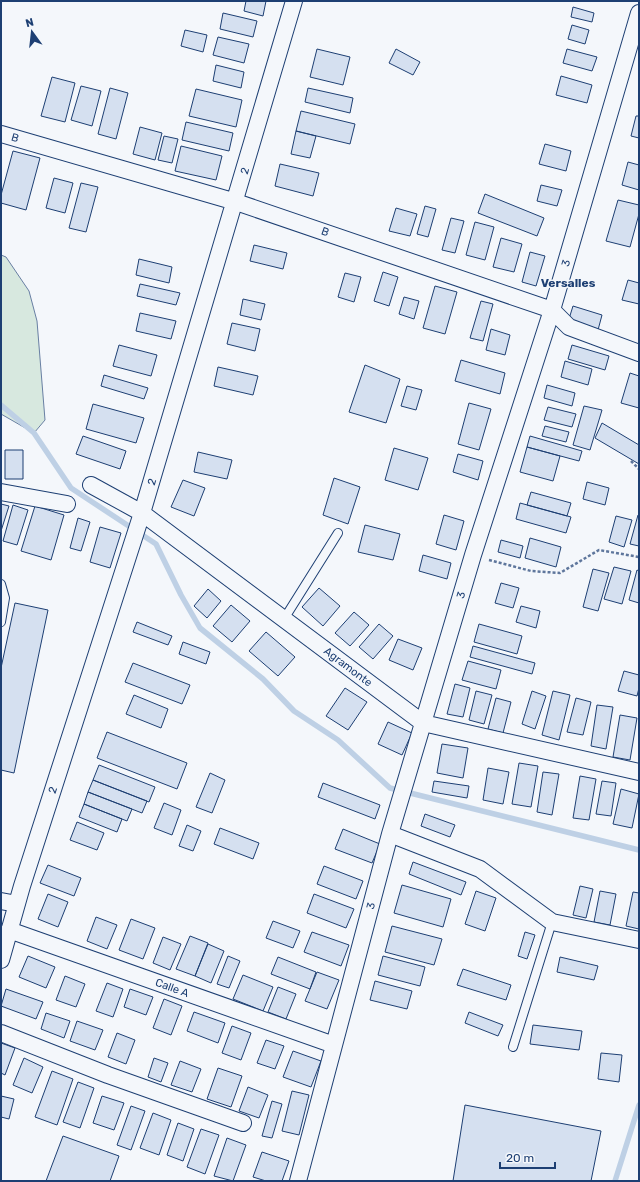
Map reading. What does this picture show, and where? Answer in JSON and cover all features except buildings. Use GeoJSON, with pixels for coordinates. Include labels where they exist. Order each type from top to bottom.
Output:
{"type":"FeatureCollection","features":[{"type":"Feature","properties":{"kind":"street","name":"2"},"geometry":{"type":"LineString","coordinates":[[1,960],[9,930],[9,903],[142,513],[236,202],[294,1]]}},
{"type":"Feature","properties":{"kind":"street","name":"3"},"geometry":{"type":"LineString","coordinates":[[298,1181],[390,834],[473,555],[552,310],[639,13]]}},
{"type":"Feature","properties":{"kind":"street","name":"B"},"geometry":{"type":"LineString","coordinates":[[1,134],[236,202],[552,310],[569,327],[639,353]]}},
{"type":"Feature","properties":{"kind":"street","name":"Agramonte"},"geometry":{"type":"LineString","coordinates":[[91,485],[142,513],[423,723],[639,772]]}},
{"type":"Feature","properties":{"kind":"street"},"geometry":{"type":"LineString","coordinates":[[1,492],[67,504]]}},
{"type":"Feature","properties":{"kind":"street"},"geometry":{"type":"LineString","coordinates":[[390,834],[480,869],[552,922],[639,940]]}},
{"type":"Feature","properties":{"kind":"street","name":"Calle A"},"geometry":{"type":"LineString","coordinates":[[9,930],[334,1045]]}},
{"type":"Feature","properties":{"kind":"street"},"geometry":{"type":"LineString","coordinates":[[1,1033],[108,1076],[243,1124]]}},
{"type":"Feature","properties":{"kind":"lane"},"geometry":{"type":"LineString","coordinates":[[284,619],[338,533]]}},
{"type":"Feature","properties":{"kind":"lane"},"geometry":{"type":"LineString","coordinates":[[1,584],[5,598],[1,622]]}},
{"type":"Feature","properties":{"kind":"lane"},"geometry":{"type":"LineString","coordinates":[[512,1047],[552,922]]}},
{"type":"Feature","properties":{"kind":"path"},"geometry":{"type":"LineString","coordinates":[[631,461],[639,469]]}},
{"type":"Feature","properties":{"kind":"path"},"geometry":{"type":"LineString","coordinates":[[473,555],[531,572],[560,573],[599,550],[639,557]]}},
{"type":"Feature","properties":{"kind":"shaded area"},"geometry":{"type":"Polygon","coordinates":[[[1,255],[6,257],[29,291],[37,321],[45,420],[34,433],[1,414],[1,255]]]}},
{"type":"Feature","properties":{"kind":"waterway"},"geometry":{"type":"LineString","coordinates":[[1,405],[34,433],[71,488],[156,544],[181,595],[200,628],[263,679],[294,711],[338,740],[390,788],[639,850]]}},
{"type":"Feature","properties":{"kind":"waterway"},"geometry":{"type":"LineString","coordinates":[[615,1181],[639,1105]]}},
{"type":"Feature","properties":{"kind":"district","name":"Versalles"},"geometry":{"type":"Point","coordinates":[568,283]}}]}
